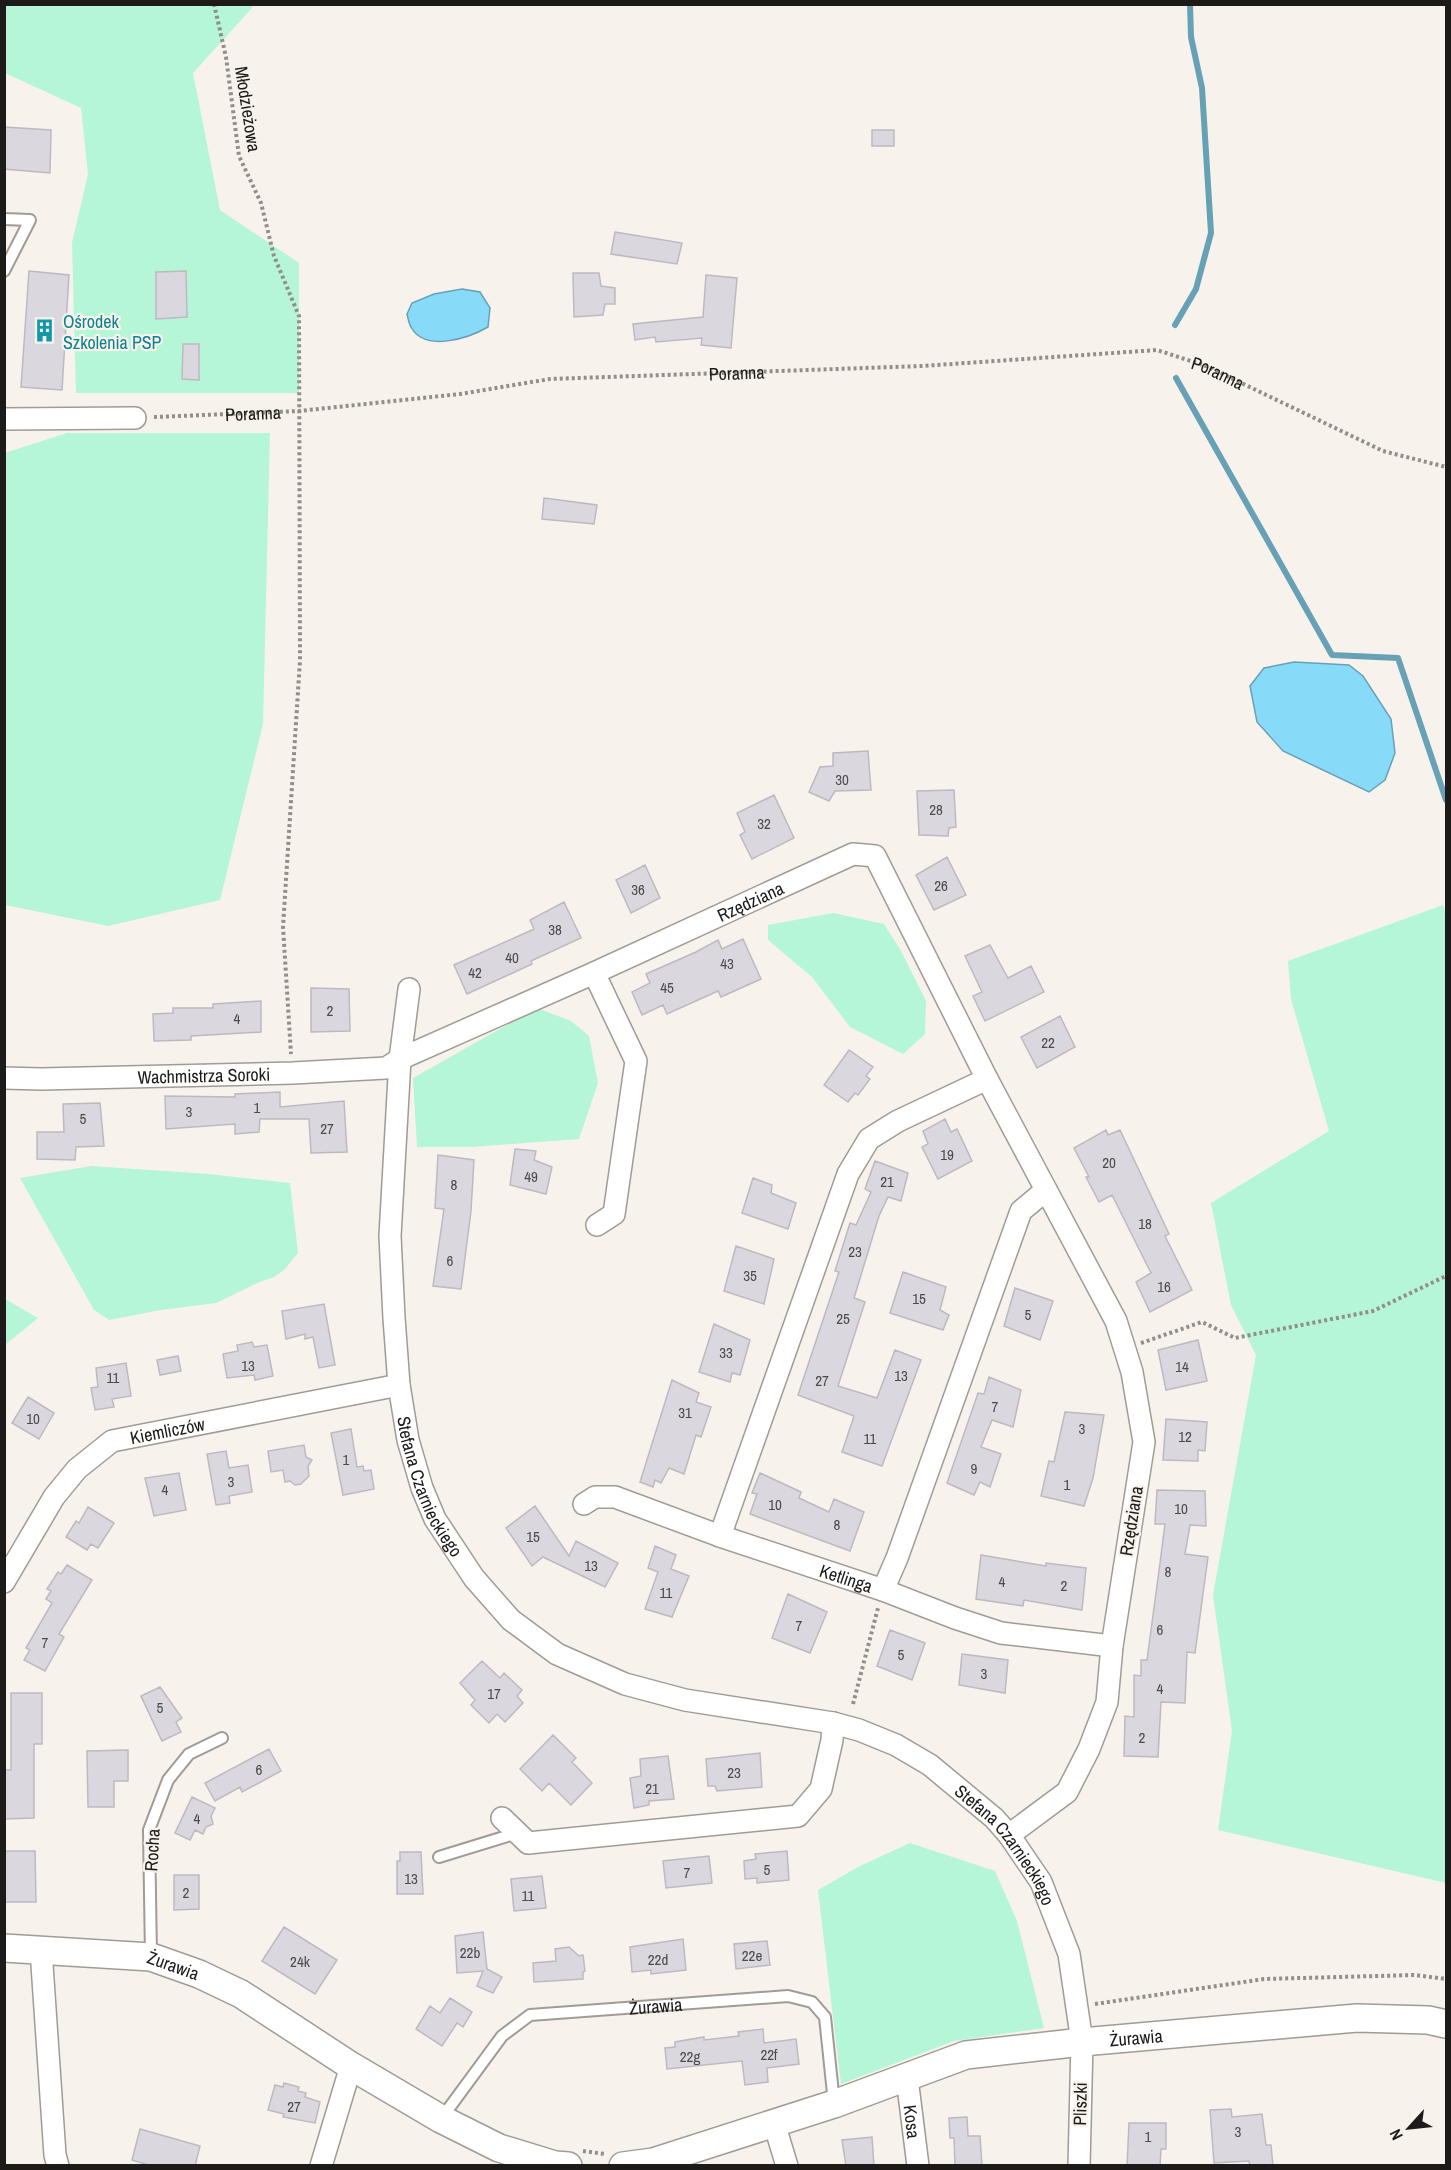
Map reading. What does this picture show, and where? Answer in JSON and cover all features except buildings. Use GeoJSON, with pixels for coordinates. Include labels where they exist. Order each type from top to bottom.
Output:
{"type":"FeatureCollection","features":[{"type":"Feature","properties":{"kind":"street"},"geometry":{"type":"LineString","coordinates":[[4,419],[135,418]]}},
{"type":"Feature","properties":{"kind":"street","name":"Rzędziana"},"geometry":{"type":"LineString","coordinates":[[400,1059],[853,854],[875,856],[987,1078],[1116,1322],[1132,1372],[1144,1442],[1112,1646],[1107,1702],[1089,1749],[1067,1792],[1009,1834]]}},
{"type":"Feature","properties":{"kind":"street"},"geometry":{"type":"LineString","coordinates":[[594,973],[636,1061],[614,1214],[597,1225]]}},
{"type":"Feature","properties":{"kind":"street","name":"Stefana Czarnieckiego"},"geometry":{"type":"LineString","coordinates":[[409,989],[400,1059],[390,1236],[399,1385],[408,1440],[422,1488],[435,1519],[474,1578],[511,1620],[557,1654],[625,1683],[685,1700],[833,1723],[896,1745],[930,1765],[994,1818],[1009,1834],[1041,1882],[1069,1954],[1082,2042]]}},
{"type":"Feature","properties":{"kind":"street","name":"Wachmistrza Soroki"},"geometry":{"type":"LineString","coordinates":[[4,1078],[41,1079],[386,1068],[400,1059]]}},
{"type":"Feature","properties":{"kind":"street"},"geometry":{"type":"LineString","coordinates":[[720,1536],[848,1174],[869,1139],[898,1121],[987,1078]]}},
{"type":"Feature","properties":{"kind":"street"},"geometry":{"type":"LineString","coordinates":[[883,1590],[897,1558],[1021,1211],[1046,1190]]}},
{"type":"Feature","properties":{"kind":"street","name":"Kiemliczów"},"geometry":{"type":"LineString","coordinates":[[4,1582],[54,1497],[77,1469],[112,1441],[399,1385]]}},
{"type":"Feature","properties":{"kind":"street","name":"Ketlinga"},"geometry":{"type":"LineString","coordinates":[[584,1504],[595,1497],[615,1497],[720,1536],[883,1590],[1001,1633],[1112,1646]]}},
{"type":"Feature","properties":{"kind":"street"},"geometry":{"type":"LineString","coordinates":[[516,1831],[798,1816],[821,1789],[832,1740],[833,1723]]}},
{"type":"Feature","properties":{"kind":"street","name":"Żurawia"},"geometry":{"type":"LineString","coordinates":[[4,1948],[151,1957],[199,1974],[241,1994],[351,2066],[441,2119],[499,2148],[564,2162]]}},
{"type":"Feature","properties":{"kind":"street"},"geometry":{"type":"LineString","coordinates":[[41,1950],[57,2166]]}},
{"type":"Feature","properties":{"kind":"street","name":"Żurawia"},"geometry":{"type":"LineString","coordinates":[[616,2160],[653,2162],[834,2104],[966,2055],[1082,2042],[1357,2018],[1428,2020],[1446,2024]]}},
{"type":"Feature","properties":{"kind":"street","name":"Pliszki"},"geometry":{"type":"LineString","coordinates":[[1079,2166],[1082,2042]]}},
{"type":"Feature","properties":{"kind":"street"},"geometry":{"type":"LineString","coordinates":[[321,2166],[351,2066]]}},
{"type":"Feature","properties":{"kind":"street","name":"Kosa"},"geometry":{"type":"LineString","coordinates":[[907,2078],[918,2166]]}},
{"type":"Feature","properties":{"kind":"street"},"geometry":{"type":"LineString","coordinates":[[774,2123],[787,2166]]}},
{"type":"Feature","properties":{"kind":"lane"},"geometry":{"type":"LineString","coordinates":[[4,219],[30,220],[4,271]]}},
{"type":"Feature","properties":{"kind":"lane","name":"Rocha"},"geometry":{"type":"LineString","coordinates":[[151,1957],[149,1830],[168,1780],[175,1771],[189,1754],[222,1738]]}},
{"type":"Feature","properties":{"kind":"lane"},"geometry":{"type":"LineString","coordinates":[[439,1857],[516,1831]]}},
{"type":"Feature","properties":{"kind":"lane","name":"Żurawia"},"geometry":{"type":"LineString","coordinates":[[441,2119],[502,2036],[530,2015],[788,1996],[812,2002],[825,2017],[834,2104]]}},
{"type":"Feature","properties":{"kind":"path","name":"Młodzieżowa"},"geometry":{"type":"LineString","coordinates":[[213,4],[226,57],[239,156],[261,203],[274,256],[299,316],[299,411]]}},
{"type":"Feature","properties":{"kind":"path","name":"Poranna"},"geometry":{"type":"LineString","coordinates":[[135,418],[299,411],[460,394],[550,379],[922,366],[1157,350],[1206,366],[1383,451],[1446,467]]}},
{"type":"Feature","properties":{"kind":"path"},"geometry":{"type":"LineString","coordinates":[[293,1072],[283,927],[300,660],[299,411]]}},
{"type":"Feature","properties":{"kind":"path"},"geometry":{"type":"LineString","coordinates":[[1125,1348],[1202,1322],[1235,1338],[1373,1311],[1446,1276]]}},
{"type":"Feature","properties":{"kind":"path"},"geometry":{"type":"LineString","coordinates":[[853,1704],[883,1590]]}},
{"type":"Feature","properties":{"kind":"path"},"geometry":{"type":"LineString","coordinates":[[1087,2006],[1264,1979],[1415,1975],[1446,1978]]}},
{"type":"Feature","properties":{"kind":"path"},"geometry":{"type":"LineString","coordinates":[[564,2162],[616,2160]]}},
{"type":"Feature","properties":{"kind":"green space"},"geometry":{"type":"Polygon","coordinates":[[[5,5],[253,5],[193,73],[220,210],[299,263],[299,393],[76,393],[72,243],[88,174],[81,108],[5,73],[5,5]]]}},
{"type":"Feature","properties":{"kind":"green space"},"geometry":{"type":"Polygon","coordinates":[[[67,433],[270,433],[263,724],[220,900],[108,926],[5,905],[5,453],[67,433]]]}},
{"type":"Feature","properties":{"kind":"green space"},"geometry":{"type":"Polygon","coordinates":[[[1443,905],[1446,912],[1446,1883],[1218,1830],[1232,1731],[1213,1595],[1256,1355],[1231,1305],[1211,1203],[1329,1131],[1291,999],[1288,961],[1443,905]]]}},
{"type":"Feature","properties":{"kind":"green space"},"geometry":{"type":"Polygon","coordinates":[[[833,913],[884,924],[901,951],[926,1001],[925,1034],[903,1054],[850,1027],[812,977],[768,940],[768,925],[833,913]]]}},
{"type":"Feature","properties":{"kind":"green space"},"geometry":{"type":"Polygon","coordinates":[[[537,1008],[571,1021],[589,1036],[598,1083],[579,1139],[471,1147],[417,1147],[413,1078],[537,1008]]]}},
{"type":"Feature","properties":{"kind":"green space"},"geometry":{"type":"Polygon","coordinates":[[[91,1166],[209,1174],[290,1183],[298,1253],[284,1270],[274,1277],[216,1303],[109,1320],[94,1310],[20,1178],[91,1166]]]}},
{"type":"Feature","properties":{"kind":"green space"},"geometry":{"type":"Polygon","coordinates":[[[5,1299],[38,1318],[5,1345],[5,1299]]]}},
{"type":"Feature","properties":{"kind":"green space"},"geometry":{"type":"Polygon","coordinates":[[[910,1843],[995,1871],[1017,1921],[1044,2028],[954,2041],[841,2084],[818,1890],[860,1866],[910,1843]]]}},
{"type":"Feature","properties":{"kind":"water"},"geometry":{"type":"Polygon","coordinates":[[[462,289],[480,292],[490,308],[488,327],[459,339],[437,341],[426,340],[410,326],[407,314],[412,303],[434,294],[462,289]]]}},
{"type":"Feature","properties":{"kind":"water"},"geometry":{"type":"Polygon","coordinates":[[[1294,662],[1349,665],[1363,676],[1391,719],[1395,753],[1385,780],[1369,792],[1283,751],[1257,722],[1250,686],[1264,668],[1294,662]]]}},
{"type":"Feature","properties":{"kind":"waterway"},"geometry":{"type":"LineString","coordinates":[[1175,325],[1196,289],[1211,233],[1202,88],[1191,37],[1190,4]]}},
{"type":"Feature","properties":{"kind":"waterway"},"geometry":{"type":"LineString","coordinates":[[1176,378],[1332,655],[1398,658],[1446,800]]}},
{"type":"Feature","properties":{"kind":"place","name":"Ośrodek Szkolenia PSP"},"geometry":{"type":"Point","coordinates":[45,331]}}]}
